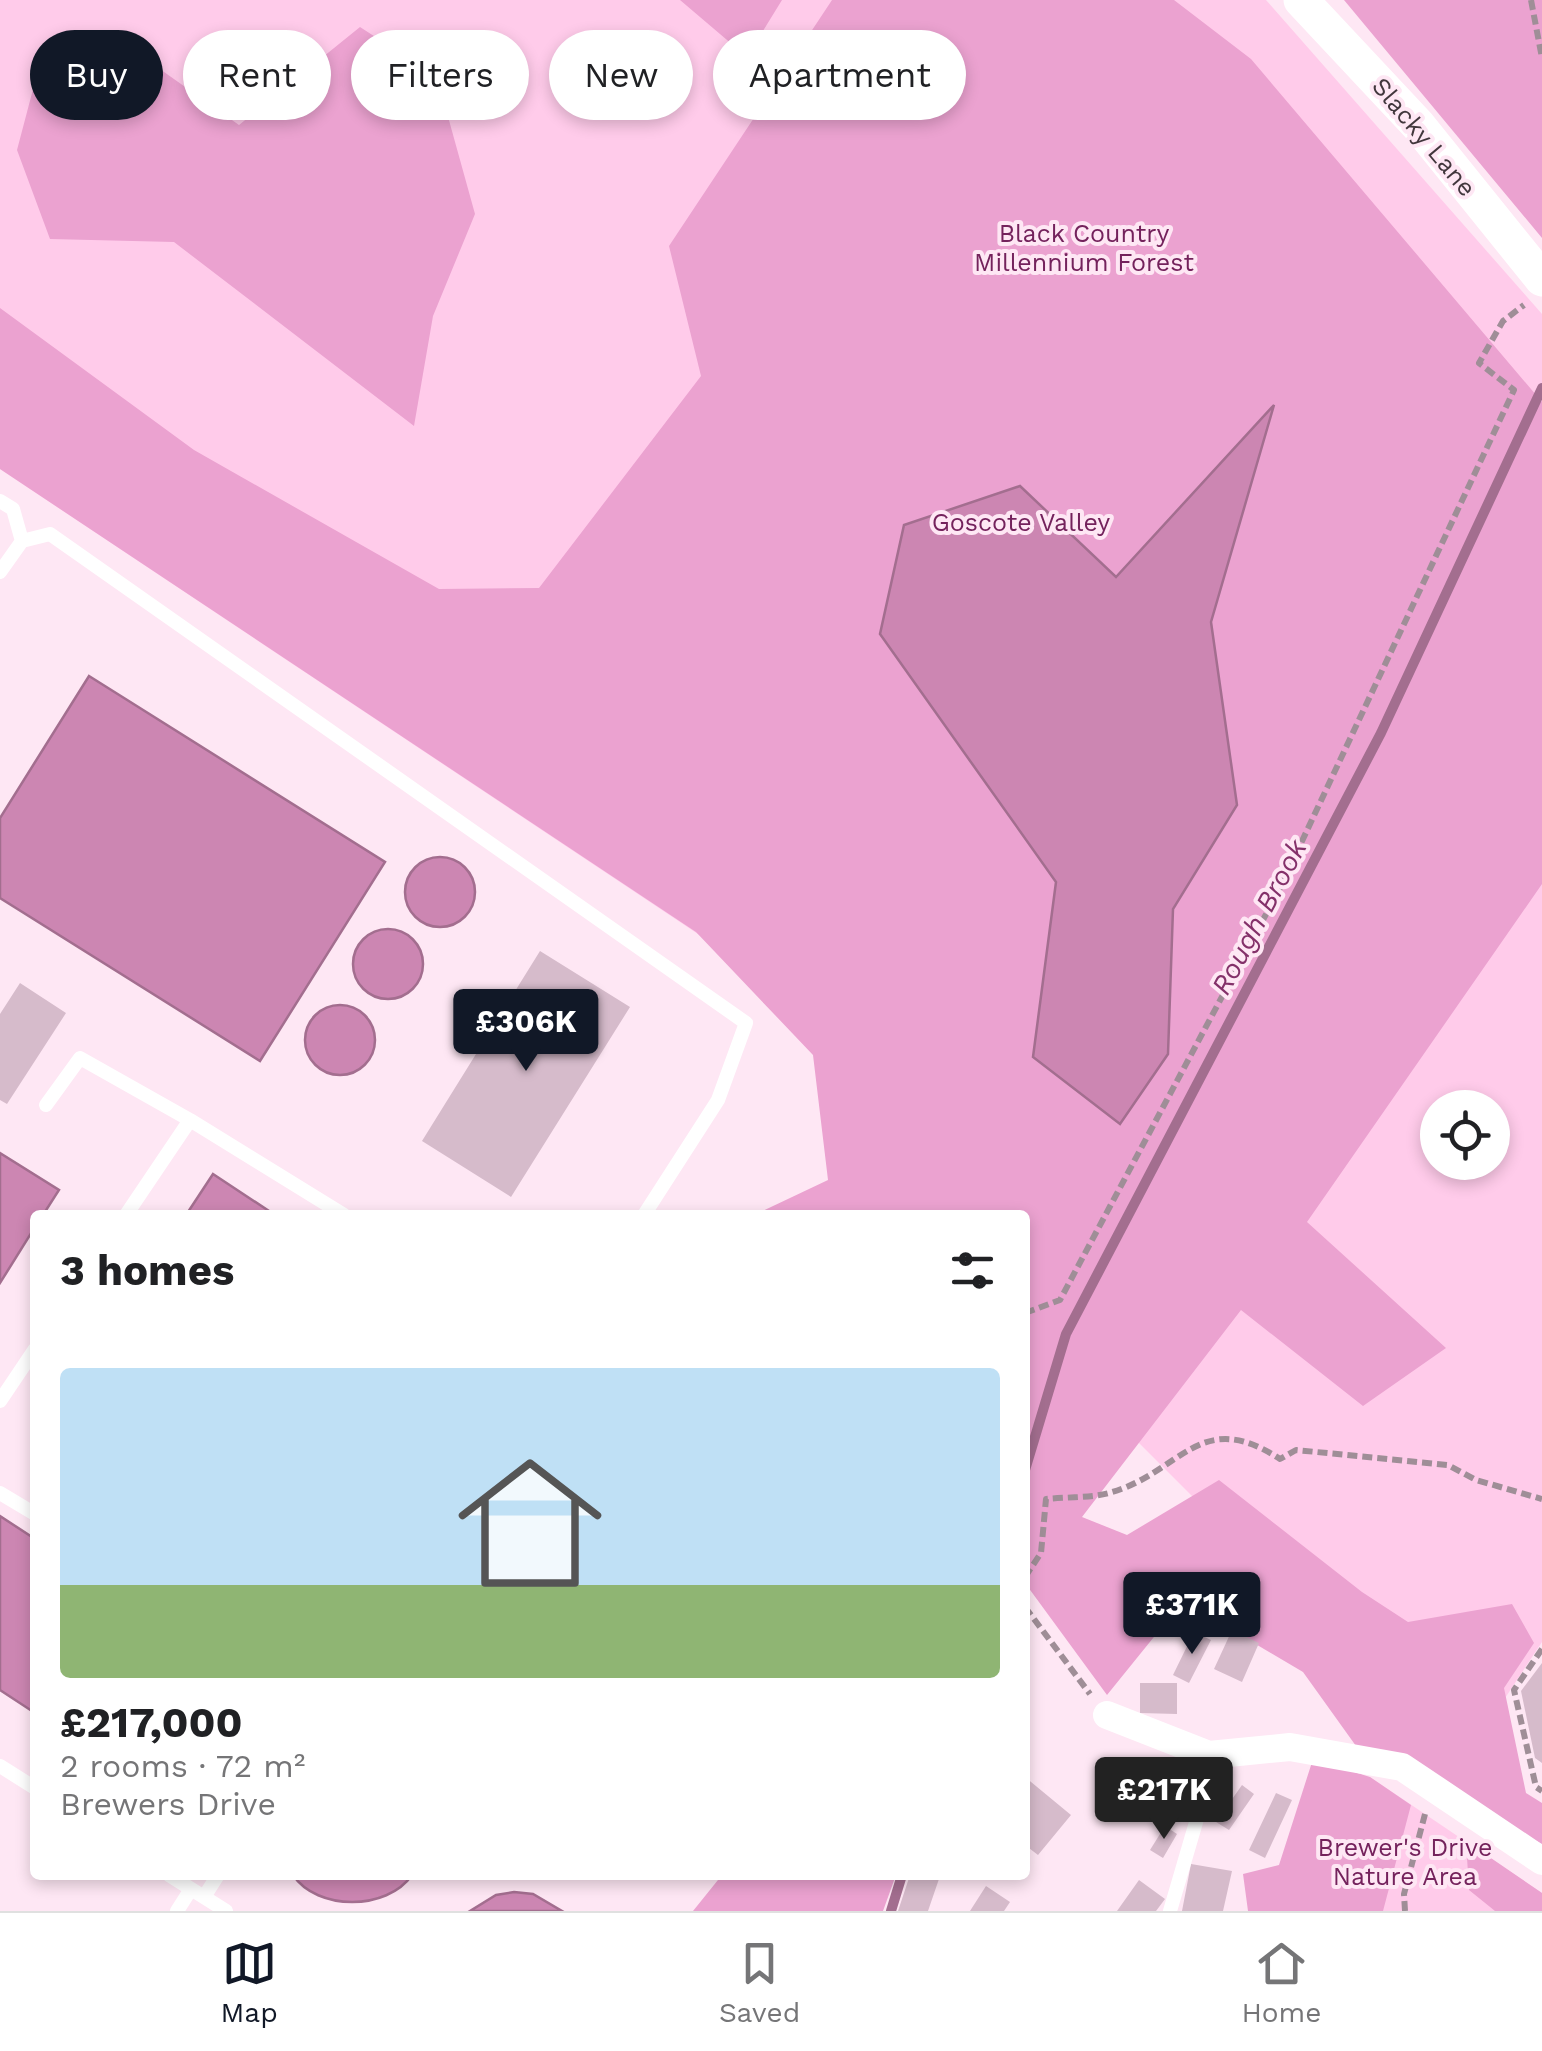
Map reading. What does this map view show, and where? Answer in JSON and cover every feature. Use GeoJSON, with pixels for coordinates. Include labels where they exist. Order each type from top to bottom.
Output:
{"type":"FeatureCollection","features":[{"type":"Feature","properties":{"kind":"street","name":"Slacky Lane"},"geometry":{"type":"LineString","coordinates":[[1301,0],[1418,125],[1536,289]]}},
{"type":"Feature","properties":{"kind":"street"},"geometry":{"type":"LineString","coordinates":[[1107,1715],[1209,1755],[1290,1747],[1402,1768],[1542,1861]]}},
{"type":"Feature","properties":{"kind":"lane"},"geometry":{"type":"LineString","coordinates":[[0,500],[12,509],[22,542]]}},
{"type":"Feature","properties":{"kind":"lane"},"geometry":{"type":"LineString","coordinates":[[0,572],[22,542],[50,534],[746,1023],[718,1100],[647,1210]]}},
{"type":"Feature","properties":{"kind":"lane"},"geometry":{"type":"LineString","coordinates":[[46,1105],[80,1058],[336,1210]]}},
{"type":"Feature","properties":{"kind":"lane"},"geometry":{"type":"LineString","coordinates":[[129,1210],[190,1120]]}},
{"type":"Feature","properties":{"kind":"lane"},"geometry":{"type":"LineString","coordinates":[[0,1401],[30,1356]]}},
{"type":"Feature","properties":{"kind":"lane"},"geometry":{"type":"LineString","coordinates":[[0,1493],[30,1511]]}},
{"type":"Feature","properties":{"kind":"lane"},"geometry":{"type":"LineString","coordinates":[[1170,1911],[1199,1812],[1232,1753]]}},
{"type":"Feature","properties":{"kind":"lane"},"geometry":{"type":"LineString","coordinates":[[0,1766],[30,1785]]}},
{"type":"Feature","properties":{"kind":"lane"},"geometry":{"type":"LineString","coordinates":[[177,1880],[226,1911]]}},
{"type":"Feature","properties":{"kind":"lane"},"geometry":{"type":"LineString","coordinates":[[177,1911],[212,1880]]}},
{"type":"Feature","properties":{"kind":"path"},"geometry":{"type":"LineString","coordinates":[[1530,0],[1542,58]]}},
{"type":"Feature","properties":{"kind":"path"},"geometry":{"type":"LineString","coordinates":[[1030,1311],[1060,1300],[1278,890],[1514,390],[1479,362],[1503,322],[1536,289]]}},
{"type":"Feature","properties":{"kind":"path"},"geometry":{"type":"LineString","coordinates":[[1030,1570],[1041,1553],[1046,1498],[1110,1492],[1218,1436],[1252,1440],[1280,1459],[1296,1450],[1448,1465],[1476,1480],[1542,1499]]}},
{"type":"Feature","properties":{"kind":"path"},"geometry":{"type":"LineString","coordinates":[[1030,1614],[1107,1715]]}},
{"type":"Feature","properties":{"kind":"path"},"geometry":{"type":"LineString","coordinates":[[1542,1649],[1514,1690],[1536,1786],[1542,1791]]}},
{"type":"Feature","properties":{"kind":"path"},"geometry":{"type":"LineString","coordinates":[[1405,1911],[1404,1894],[1425,1814]]}},
{"type":"Feature","properties":{"kind":"green space","name":"Black Country Millennium Forest"},"geometry":{"type":"Polygon","coordinates":[[[0,0],[1266,0],[1542,314],[1542,1642],[1461,1765],[1030,1334],[1030,1210],[1020,1210],[857,1040],[0,469],[0,0]]]}},
{"type":"Feature","properties":{"kind":"green space"},"geometry":{"type":"Polygon","coordinates":[[[680,0],[782,0],[764,30],[715,30],[680,0]]]}},
{"type":"Feature","properties":{"kind":"green space","name":"Black Country Millennium Forest"},"geometry":{"type":"Polygon","coordinates":[[[832,0],[1174,0],[1251,59],[1542,402],[1542,884],[1307,1222],[1446,1348],[1363,1406],[1241,1310],[1082,1517],[1127,1535],[1219,1480],[1362,1592],[1408,1622],[1512,1604],[1534,1643],[1504,1688],[1526,1793],[1542,1803],[1542,1844],[1356,1746],[1303,1672],[1183,1601],[1107,1695],[1030,1590],[1030,1210],[765,1210],[828,1180],[813,1055],[696,932],[0,469],[0,308],[194,450],[439,589],[539,588],[701,376],[669,246],[752,120],[966,120],[966,30],[812,30],[832,0]],[[1273,408],[1115,577],[1020,487],[1056,882],[1033,1057],[1168,1053],[1173,909],[1237,805],[1211,622],[1273,408]]]}},
{"type":"Feature","properties":{"kind":"green space"},"geometry":{"type":"Polygon","coordinates":[[[1344,0],[1542,0],[1542,238],[1344,0]]]}},
{"type":"Feature","properties":{"kind":"green space"},"geometry":{"type":"Polygon","coordinates":[[[351,34],[351,120],[449,120],[475,214],[433,316],[414,426],[174,242],[50,239],[17,150],[30,101],[30,120],[163,120],[163,71],[183,85],[183,120],[232,120],[239,125],[245,120],[331,120],[331,50],[351,34]]]}},
{"type":"Feature","properties":{"kind":"green space"},"geometry":{"type":"Polygon","coordinates":[[[1313,1759],[1370,1777],[1411,1805],[1383,1911],[1248,1911],[1243,1874],[1279,1865],[1313,1759]]]}},
{"type":"Feature","properties":{"kind":"green space","name":"Brewer's Drive Nature Area"},"geometry":{"type":"Polygon","coordinates":[[[1370,1777],[1542,1893],[1542,1911],[1340,1911],[1370,1777]]]}},
{"type":"Feature","properties":{"kind":"green space"},"geometry":{"type":"Polygon","coordinates":[[[1466,1841],[1542,1893],[1542,1911],[1495,1911],[1469,1890],[1466,1841]]]}},
{"type":"Feature","properties":{"kind":"green space"},"geometry":{"type":"Polygon","coordinates":[[[718,1880],[894,1880],[883,1911],[693,1911],[718,1880]]]}},
{"type":"Feature","properties":{"kind":"shaded area"},"geometry":{"type":"Polygon","coordinates":[[[1274,405],[1211,622],[1237,805],[1173,909],[1168,1054],[1120,1124],[1033,1057],[1056,882],[880,634],[904,525],[1020,486],[1116,577],[1274,405]]]}},
{"type":"Feature","properties":{"kind":"shaded area"},"geometry":{"type":"Polygon","coordinates":[[[89,676],[385,862],[260,1061],[0,898],[0,818],[89,676]]]}},
{"type":"Feature","properties":{"kind":"shaded area"},"geometry":{"type":"Polygon","coordinates":[[[440,857],[454,859],[465,867],[473,878],[473,906],[465,917],[454,925],[440,927],[426,925],[415,917],[407,906],[405,892],[407,878],[415,867],[426,859],[440,857]]]}},
{"type":"Feature","properties":{"kind":"shaded area"},"geometry":{"type":"Polygon","coordinates":[[[388,929],[402,931],[413,939],[421,950],[421,978],[413,989],[402,997],[388,999],[374,997],[363,989],[355,978],[353,964],[355,950],[363,939],[374,931],[388,929]]]}},
{"type":"Feature","properties":{"kind":"shaded area"},"geometry":{"type":"Polygon","coordinates":[[[340,1005],[354,1007],[365,1015],[373,1026],[373,1054],[365,1065],[354,1073],[340,1075],[326,1073],[315,1065],[307,1054],[305,1040],[307,1026],[315,1015],[326,1007],[340,1005]]]}},
{"type":"Feature","properties":{"kind":"shaded area"},"geometry":{"type":"Polygon","coordinates":[[[0,1153],[59,1190],[46,1210],[30,1210],[30,1235],[0,1283],[0,1153]]]}},
{"type":"Feature","properties":{"kind":"shaded area"},"geometry":{"type":"Polygon","coordinates":[[[213,1174],[267,1210],[189,1210],[213,1174]]]}},
{"type":"Feature","properties":{"kind":"shaded area"},"geometry":{"type":"Polygon","coordinates":[[[0,1516],[30,1536],[30,1710],[0,1690],[0,1516]]]}},
{"type":"Feature","properties":{"kind":"shaded area"},"geometry":{"type":"Polygon","coordinates":[[[298,1880],[407,1880],[386,1895],[352,1902],[318,1895],[298,1880]]]}},
{"type":"Feature","properties":{"kind":"shaded area"},"geometry":{"type":"Polygon","coordinates":[[[533,1894],[562,1911],[470,1911],[496,1895],[533,1894]]]}},
{"type":"Feature","properties":{"kind":"building"},"geometry":{"type":"Polygon","coordinates":[[[540,951],[630,1007],[511,1197],[422,1141],[540,951]]]}},
{"type":"Feature","properties":{"kind":"building"},"geometry":{"type":"Polygon","coordinates":[[[20,983],[66,1013],[7,1104],[0,1100],[0,1014],[20,983]]]}},
{"type":"Feature","properties":{"kind":"building"},"geometry":{"type":"Polygon","coordinates":[[[1232,1630],[1259,1643],[1242,1682],[1214,1669],[1232,1630]]]}},
{"type":"Feature","properties":{"kind":"building"},"geometry":{"type":"Polygon","coordinates":[[[1194,1632],[1211,1640],[1189,1683],[1173,1675],[1194,1632]]]}},
{"type":"Feature","properties":{"kind":"building"},"geometry":{"type":"Polygon","coordinates":[[[1542,1663],[1542,1763],[1535,1758],[1521,1691],[1542,1663]]]}},
{"type":"Feature","properties":{"kind":"building"},"geometry":{"type":"Polygon","coordinates":[[[1140,1683],[1177,1683],[1177,1714],[1140,1713],[1140,1683]]]}},
{"type":"Feature","properties":{"kind":"building"},"geometry":{"type":"Polygon","coordinates":[[[1030,1781],[1071,1815],[1038,1855],[1030,1849],[1030,1781]]]}},
{"type":"Feature","properties":{"kind":"building"},"geometry":{"type":"Polygon","coordinates":[[[1242,1785],[1254,1794],[1229,1830],[1216,1822],[1242,1785]]]}},
{"type":"Feature","properties":{"kind":"building"},"geometry":{"type":"Polygon","coordinates":[[[1276,1793],[1292,1800],[1265,1858],[1249,1850],[1276,1793]]]}},
{"type":"Feature","properties":{"kind":"building"},"geometry":{"type":"Polygon","coordinates":[[[1165,1826],[1177,1834],[1163,1858],[1150,1850],[1165,1826]]]}},
{"type":"Feature","properties":{"kind":"building"},"geometry":{"type":"Polygon","coordinates":[[[1191,1864],[1232,1871],[1223,1911],[1182,1911],[1191,1864]]]}},
{"type":"Feature","properties":{"kind":"building"},"geometry":{"type":"Polygon","coordinates":[[[908,1880],[939,1880],[928,1911],[898,1911],[908,1880]]]}},
{"type":"Feature","properties":{"kind":"building"},"geometry":{"type":"Polygon","coordinates":[[[1139,1880],[1165,1899],[1156,1911],[1117,1911],[1139,1880]]]}},
{"type":"Feature","properties":{"kind":"building"},"geometry":{"type":"Polygon","coordinates":[[[986,1886],[1010,1902],[1004,1911],[970,1911],[986,1886]]]}},
{"type":"Feature","properties":{"kind":"waterway","name":"Rough Brook"},"geometry":{"type":"LineString","coordinates":[[1030,1453],[1066,1334],[1381,733],[1542,388]]}},
{"type":"Feature","properties":{"kind":"waterway","name":"Rough Brook"},"geometry":{"type":"LineString","coordinates":[[891,1911],[900,1880]]}},
{"type":"Feature","properties":{"kind":"park label","name":"Goscote Valley"},"geometry":{"type":"Point","coordinates":[1021,522]}}]}
